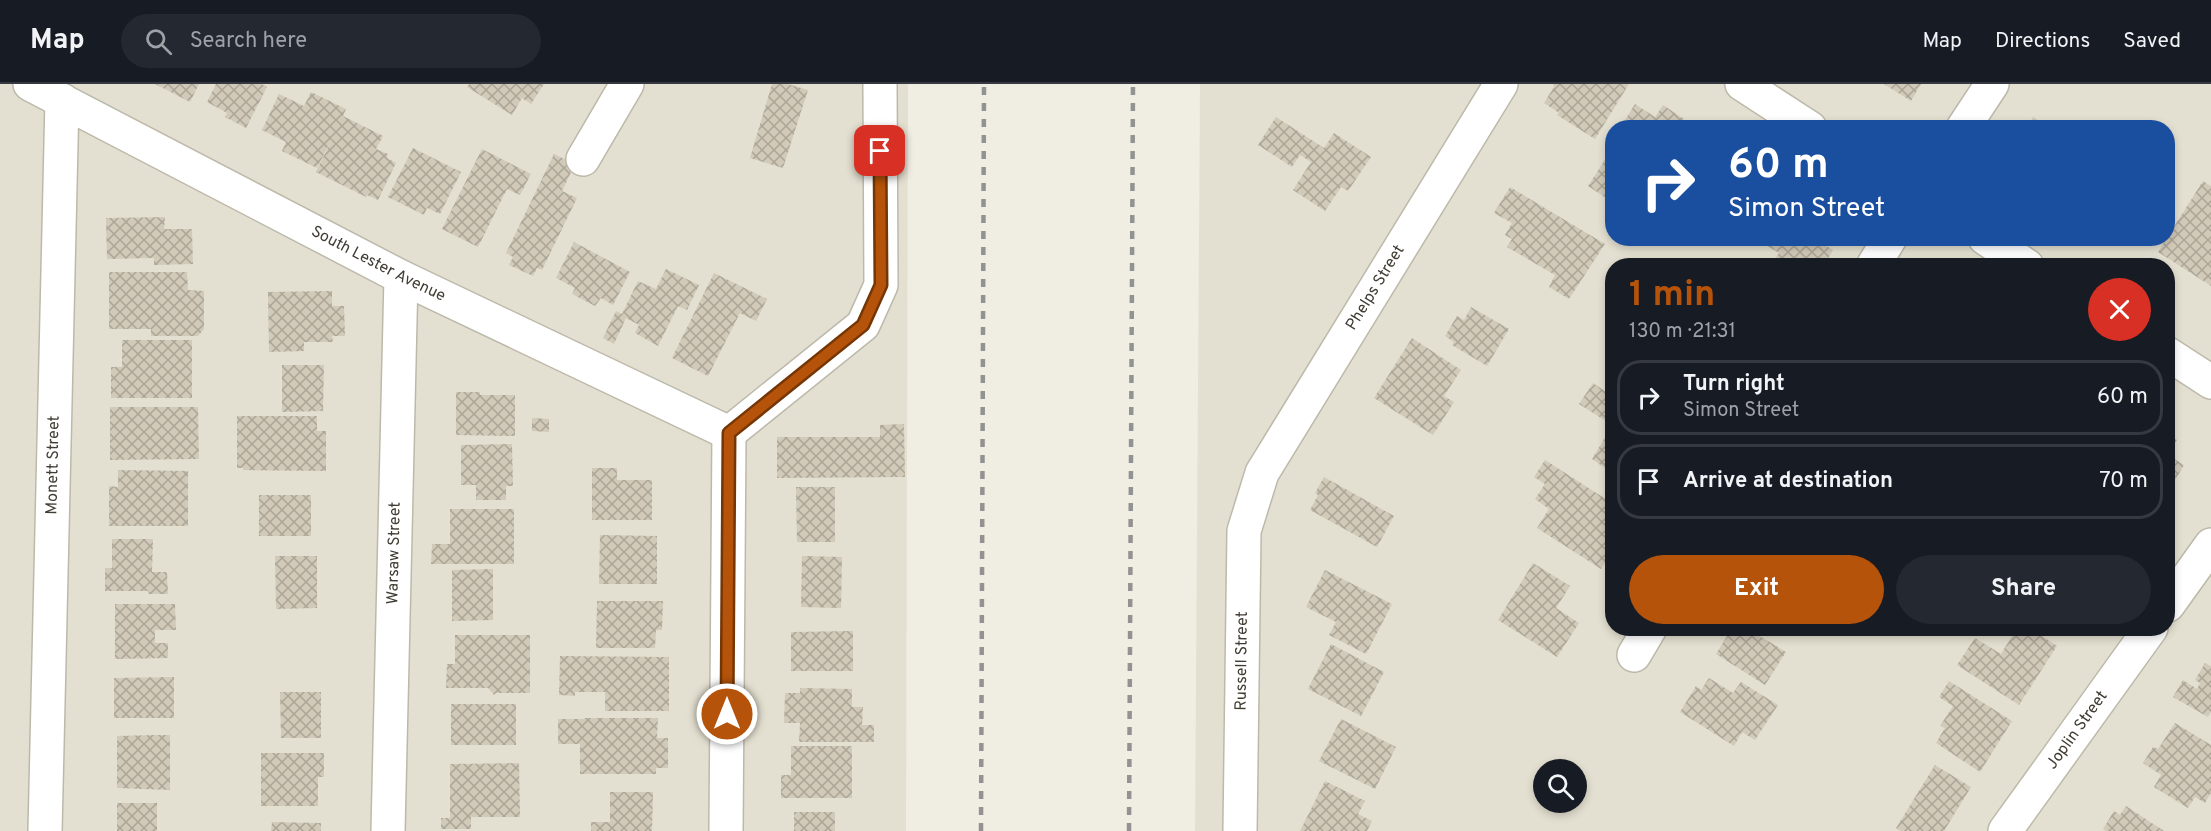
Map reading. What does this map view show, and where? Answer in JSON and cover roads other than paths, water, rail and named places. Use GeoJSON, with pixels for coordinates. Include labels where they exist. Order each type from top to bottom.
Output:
{"type":"FeatureCollection","features":[{"type":"Feature","properties":{"kind":"street","name":"South Lester Avenue"},"geometry":{"type":"LineString","coordinates":[[30,84],[401,277],[729,433]]}},
{"type":"Feature","properties":{"kind":"street"},"geometry":{"type":"LineString","coordinates":[[584,159],[627,84]]}},
{"type":"Feature","properties":{"kind":"street"},"geometry":{"type":"LineString","coordinates":[[726,831],[729,433],[863,325],[881,285],[880,84]]}},
{"type":"Feature","properties":{"kind":"street","name":"Phelps Street"},"geometry":{"type":"LineString","coordinates":[[1255,495],[1262,473],[1501,84]]}},
{"type":"Feature","properties":{"kind":"street"},"geometry":{"type":"LineString","coordinates":[[1742,84],[1798,120]]}},
{"type":"Feature","properties":{"kind":"street"},"geometry":{"type":"LineString","coordinates":[[1968,120],[1992,84]]}},
{"type":"Feature","properties":{"kind":"street","name":"Monett Street"},"geometry":{"type":"LineString","coordinates":[[45,831],[62,100]]}},
{"type":"Feature","properties":{"kind":"street"},"geometry":{"type":"LineString","coordinates":[[1997,246],[2015,258]]}},
{"type":"Feature","properties":{"kind":"street","name":"Warsaw Street"},"geometry":{"type":"LineString","coordinates":[[388,831],[401,277]]}},
{"type":"Feature","properties":{"kind":"street"},"geometry":{"type":"LineString","coordinates":[[2175,359],[2211,382]]}},
{"type":"Feature","properties":{"kind":"street","name":"Russell Street"},"geometry":{"type":"LineString","coordinates":[[1240,831],[1244,531],[1255,495]]}},
{"type":"Feature","properties":{"kind":"street"},"geometry":{"type":"LineString","coordinates":[[2175,595],[2211,545]]}},
{"type":"Feature","properties":{"kind":"street","name":"Joplin Street"},"geometry":{"type":"LineString","coordinates":[[2005,831],[2145,636]]}},
{"type":"Feature","properties":{"kind":"railway"},"geometry":{"type":"LineString","coordinates":[[981,831],[984,84]]}},
{"type":"Feature","properties":{"kind":"railway"},"geometry":{"type":"LineString","coordinates":[[1129,831],[1133,84]]}}]}
